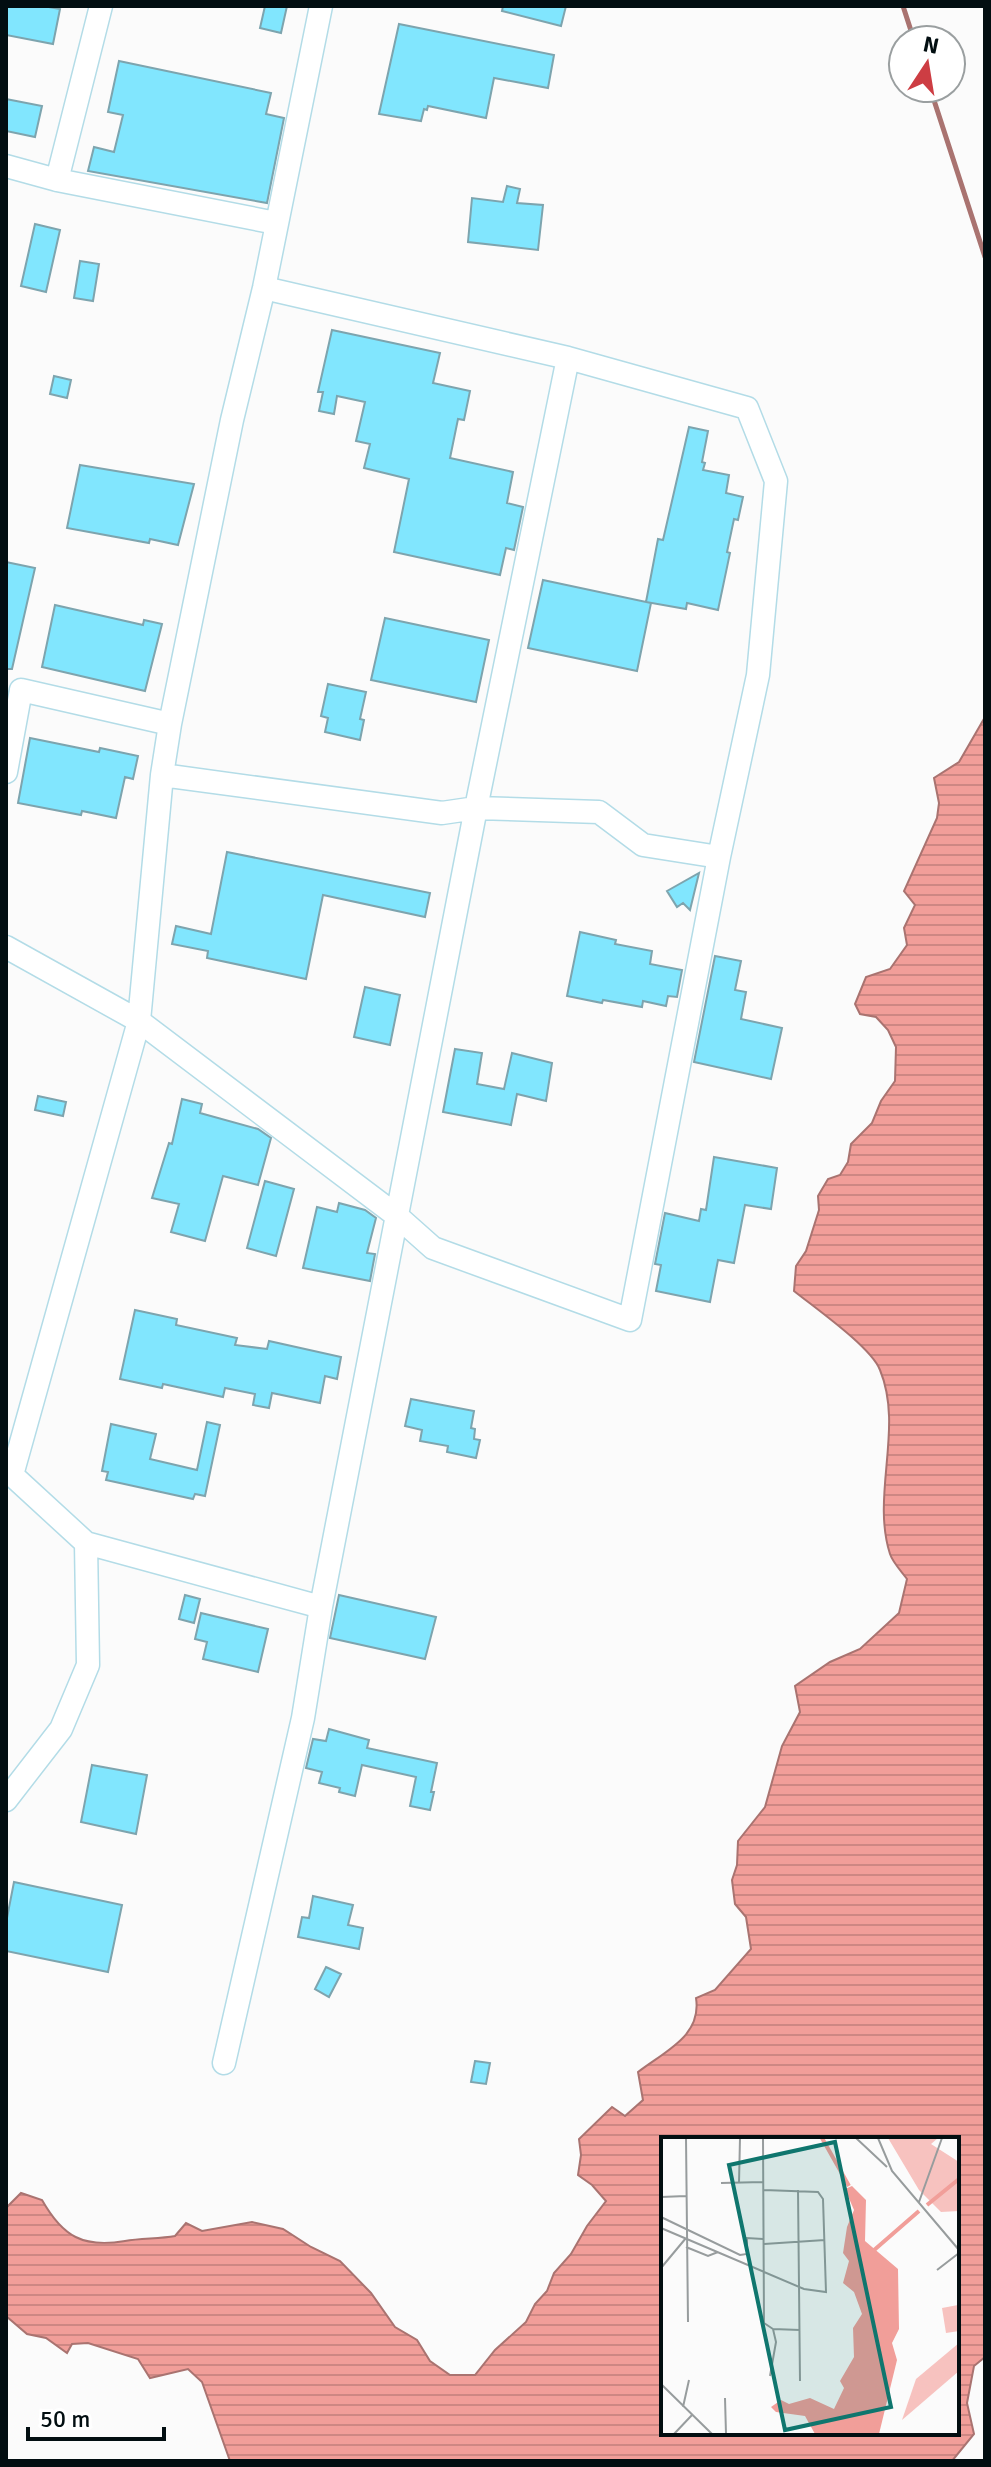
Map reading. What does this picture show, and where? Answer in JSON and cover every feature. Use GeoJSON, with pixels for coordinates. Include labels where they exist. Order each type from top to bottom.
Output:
{"type":"FeatureCollection","features":[{"type":"Feature","properties":{"kind":"street"},"geometry":{"type":"LineString","coordinates":[[57,180],[101,6]]}},
{"type":"Feature","properties":{"kind":"street"},"geometry":{"type":"LineString","coordinates":[[321,6],[170,724],[162,775],[139,1021],[12,1475],[86,1543],[321,1607]]}},
{"type":"Feature","properties":{"kind":"street"},"geometry":{"type":"LineString","coordinates":[[6,166],[57,180],[276,223]]}},
{"type":"Feature","properties":{"kind":"street"},"geometry":{"type":"LineString","coordinates":[[6,947],[139,1021],[397,1216],[433,1248],[630,1320],[719,857],[758,675],[776,481],[747,408],[568,358],[264,288]]}},
{"type":"Feature","properties":{"kind":"street"},"geometry":{"type":"LineString","coordinates":[[224,2063],[303,1718],[321,1607],[476,808],[568,358]]}},
{"type":"Feature","properties":{"kind":"street"},"geometry":{"type":"LineString","coordinates":[[6,772],[21,690],[170,724]]}},
{"type":"Feature","properties":{"kind":"street"},"geometry":{"type":"LineString","coordinates":[[162,775],[442,813],[476,808],[599,812],[643,845],[719,857]]}},
{"type":"Feature","properties":{"kind":"street"},"geometry":{"type":"LineString","coordinates":[[6,1800],[61,1729],[88,1665],[86,1543]]}},
{"type":"Feature","properties":{"kind":"shaded area"},"geometry":{"type":"Polygon","coordinates":[[[985,717],[985,2357],[974,2366],[967,2403],[974,2434],[952,2461],[230,2461],[202,2382],[188,2369],[150,2378],[138,2359],[88,2343],[72,2344],[67,2353],[46,2338],[27,2334],[6,2316],[6,2208],[21,2193],[42,2200],[66,2231],[97,2243],[175,2236],[186,2223],[202,2231],[252,2222],[283,2229],[340,2261],[371,2293],[395,2327],[417,2340],[430,2361],[450,2375],[475,2375],[495,2350],[526,2322],[535,2304],[547,2291],[554,2273],[571,2254],[606,2201],[578,2175],[581,2155],[579,2139],[612,2107],[625,2116],[643,2100],[638,2072],[687,2033],[693,2023],[696,1998],[715,1990],[751,1949],[746,1917],[735,1904],[732,1880],[737,1865],[738,1841],[765,1807],[782,1746],[800,1712],[795,1686],[830,1662],[860,1649],[899,1613],[907,1579],[891,1557],[885,1532],[889,1415],[887,1392],[880,1370],[866,1350],[794,1291],[796,1266],[806,1251],[819,1210],[818,1196],[828,1179],[840,1175],[848,1162],[851,1144],[872,1123],[881,1101],[895,1081],[896,1047],[888,1030],[876,1017],[860,1014],[855,1004],[866,977],[890,969],[907,945],[904,928],[915,905],[904,891],[937,818],[939,803],[934,778],[959,762],[985,717]]]}},
{"type":"Feature","properties":{"kind":"building"},"geometry":{"type":"Polygon","coordinates":[[[6,6],[60,9],[53,44],[6,35],[6,6]]]}},
{"type":"Feature","properties":{"kind":"building"},"geometry":{"type":"Polygon","coordinates":[[[265,6],[287,6],[281,33],[260,28],[265,6]]]}},
{"type":"Feature","properties":{"kind":"building"},"geometry":{"type":"Polygon","coordinates":[[[503,6],[566,6],[561,26],[502,11],[503,6]]]}},
{"type":"Feature","properties":{"kind":"building"},"geometry":{"type":"Polygon","coordinates":[[[399,24],[554,55],[548,88],[494,78],[486,118],[428,106],[421,121],[379,114],[399,24]]]}},
{"type":"Feature","properties":{"kind":"building"},"geometry":{"type":"Polygon","coordinates":[[[119,61],[271,93],[266,114],[284,118],[267,203],[88,171],[94,147],[114,152],[123,115],[108,112],[119,61]]]}},
{"type":"Feature","properties":{"kind":"building"},"geometry":{"type":"Polygon","coordinates":[[[6,99],[42,106],[35,137],[6,131],[6,99]]]}},
{"type":"Feature","properties":{"kind":"building"},"geometry":{"type":"Polygon","coordinates":[[[507,186],[520,189],[517,203],[543,205],[538,250],[468,242],[472,198],[503,202],[507,186]]]}},
{"type":"Feature","properties":{"kind":"building"},"geometry":{"type":"Polygon","coordinates":[[[35,224],[60,230],[46,292],[21,286],[35,224]]]}},
{"type":"Feature","properties":{"kind":"building"},"geometry":{"type":"Polygon","coordinates":[[[80,261],[99,264],[93,301],[74,298],[80,261]]]}},
{"type":"Feature","properties":{"kind":"building"},"geometry":{"type":"Polygon","coordinates":[[[332,330],[440,353],[433,383],[470,391],[464,420],[458,419],[450,458],[513,472],[507,503],[523,507],[514,550],[506,548],[500,575],[394,552],[409,479],[364,468],[370,444],[356,441],[365,402],[337,396],[334,414],[319,411],[323,392],[318,392],[332,330]]]}},
{"type":"Feature","properties":{"kind":"building"},"geometry":{"type":"Polygon","coordinates":[[[54,376],[71,380],[67,398],[50,394],[54,376]]]}},
{"type":"Feature","properties":{"kind":"building"},"geometry":{"type":"Polygon","coordinates":[[[689,427],[708,431],[703,470],[729,475],[726,493],[743,497],[738,520],[734,519],[718,610],[687,603],[686,609],[646,602],[658,539],[663,540],[689,427]]]}},
{"type":"Feature","properties":{"kind":"building"},"geometry":{"type":"Polygon","coordinates":[[[80,465],[194,484],[178,545],[150,539],[149,543],[67,528],[80,465]]]}},
{"type":"Feature","properties":{"kind":"building"},"geometry":{"type":"Polygon","coordinates":[[[6,562],[35,568],[12,669],[6,669],[6,562]]]}},
{"type":"Feature","properties":{"kind":"building"},"geometry":{"type":"Polygon","coordinates":[[[543,580],[651,603],[637,671],[528,648],[543,580]]]}},
{"type":"Feature","properties":{"kind":"building"},"geometry":{"type":"Polygon","coordinates":[[[55,605],[143,625],[144,620],[162,624],[145,691],[42,667],[55,605]]]}},
{"type":"Feature","properties":{"kind":"building"},"geometry":{"type":"Polygon","coordinates":[[[385,618],[489,640],[476,702],[371,680],[385,618]]]}},
{"type":"Feature","properties":{"kind":"building"},"geometry":{"type":"Polygon","coordinates":[[[328,684],[366,692],[360,719],[364,720],[360,740],[325,732],[328,718],[321,716],[328,684]]]}},
{"type":"Feature","properties":{"kind":"building"},"geometry":{"type":"Polygon","coordinates":[[[30,738],[99,752],[100,748],[138,756],[133,779],[125,777],[116,818],[18,803],[30,738]]]}},
{"type":"Feature","properties":{"kind":"building"},"geometry":{"type":"Polygon","coordinates":[[[227,852],[430,893],[425,917],[323,895],[306,979],[207,958],[208,951],[172,944],[176,926],[211,934],[227,852]]]}},
{"type":"Feature","properties":{"kind":"building"},"geometry":{"type":"Polygon","coordinates":[[[699,873],[690,910],[683,903],[677,907],[667,891],[699,873]]]}},
{"type":"Feature","properties":{"kind":"building"},"geometry":{"type":"Polygon","coordinates":[[[580,932],[616,940],[615,944],[652,951],[650,964],[682,970],[677,997],[668,996],[666,1006],[643,1001],[642,1007],[567,996],[580,932]]]}},
{"type":"Feature","properties":{"kind":"building"},"geometry":{"type":"Polygon","coordinates":[[[715,956],[741,961],[735,990],[746,992],[741,1019],[782,1028],[771,1079],[694,1062],[715,956]]]}},
{"type":"Feature","properties":{"kind":"building"},"geometry":{"type":"Polygon","coordinates":[[[365,987],[400,995],[390,1045],[354,1037],[365,987]]]}},
{"type":"Feature","properties":{"kind":"building"},"geometry":{"type":"Polygon","coordinates":[[[455,1049],[482,1053],[477,1084],[504,1089],[512,1053],[552,1063],[546,1101],[517,1094],[511,1125],[443,1112],[455,1049]]]}},
{"type":"Feature","properties":{"kind":"building"},"geometry":{"type":"Polygon","coordinates":[[[38,1096],[66,1102],[63,1116],[35,1110],[38,1096]]]}},
{"type":"Feature","properties":{"kind":"building"},"geometry":{"type":"Polygon","coordinates":[[[182,1099],[202,1104],[200,1113],[258,1129],[271,1138],[258,1185],[223,1176],[205,1241],[171,1232],[179,1204],[152,1198],[169,1143],[172,1144],[182,1099]]]}},
{"type":"Feature","properties":{"kind":"building"},"geometry":{"type":"Polygon","coordinates":[[[714,1157],[777,1168],[771,1209],[745,1205],[734,1263],[718,1260],[710,1302],[656,1291],[661,1265],[655,1264],[665,1213],[699,1221],[701,1209],[706,1210],[714,1157]]]}},
{"type":"Feature","properties":{"kind":"building"},"geometry":{"type":"Polygon","coordinates":[[[265,1181],[294,1189],[276,1256],[247,1248],[265,1181]]]}},
{"type":"Feature","properties":{"kind":"building"},"geometry":{"type":"Polygon","coordinates":[[[339,1203],[365,1210],[376,1218],[367,1253],[375,1254],[370,1281],[303,1268],[317,1207],[337,1212],[339,1203]]]}},
{"type":"Feature","properties":{"kind":"building"},"geometry":{"type":"Polygon","coordinates":[[[135,1310],[177,1319],[176,1325],[237,1338],[235,1345],[267,1349],[269,1341],[341,1357],[337,1379],[325,1376],[320,1403],[272,1393],[269,1408],[253,1405],[255,1394],[225,1388],[223,1397],[163,1384],[162,1388],[120,1379],[135,1310]]]}},
{"type":"Feature","properties":{"kind":"building"},"geometry":{"type":"Polygon","coordinates":[[[411,1399],[474,1411],[471,1428],[475,1429],[474,1439],[480,1440],[476,1458],[447,1452],[448,1446],[420,1441],[422,1430],[405,1426],[411,1399]]]}},
{"type":"Feature","properties":{"kind":"building"},"geometry":{"type":"Polygon","coordinates":[[[207,1422],[220,1425],[205,1496],[195,1494],[193,1499],[106,1480],[108,1472],[102,1471],[111,1424],[156,1434],[150,1459],[197,1470],[207,1422]]]}},
{"type":"Feature","properties":{"kind":"building"},"geometry":{"type":"Polygon","coordinates":[[[185,1595],[200,1599],[194,1623],[179,1619],[185,1595]]]}},
{"type":"Feature","properties":{"kind":"building"},"geometry":{"type":"Polygon","coordinates":[[[339,1595],[436,1617],[425,1659],[330,1638],[339,1595]]]}},
{"type":"Feature","properties":{"kind":"building"},"geometry":{"type":"Polygon","coordinates":[[[201,1613],[268,1629],[258,1672],[203,1659],[207,1642],[195,1639],[201,1613]]]}},
{"type":"Feature","properties":{"kind":"building"},"geometry":{"type":"Polygon","coordinates":[[[329,1729],[369,1740],[367,1748],[437,1763],[430,1810],[410,1806],[416,1777],[362,1765],[355,1796],[339,1792],[340,1788],[319,1783],[322,1772],[306,1768],[313,1739],[326,1741],[329,1729]]]}},
{"type":"Feature","properties":{"kind":"building"},"geometry":{"type":"Polygon","coordinates":[[[92,1765],[147,1775],[136,1834],[81,1822],[92,1765]]]}},
{"type":"Feature","properties":{"kind":"building"},"geometry":{"type":"Polygon","coordinates":[[[14,1882],[122,1905],[108,1972],[6,1951],[6,1923],[14,1882]]]}},
{"type":"Feature","properties":{"kind":"building"},"geometry":{"type":"Polygon","coordinates":[[[313,1896],[353,1905],[348,1925],[363,1928],[359,1949],[298,1937],[302,1917],[309,1918],[313,1896]]]}},
{"type":"Feature","properties":{"kind":"building"},"geometry":{"type":"Polygon","coordinates":[[[326,1967],[341,1974],[329,1997],[315,1989],[326,1967]]]}},
{"type":"Feature","properties":{"kind":"building"},"geometry":{"type":"Polygon","coordinates":[[[475,2061],[490,2063],[486,2084],[471,2082],[475,2061]]]}},
{"type":"Feature","properties":{"kind":"waterway"},"geometry":{"type":"LineString","coordinates":[[903,6],[909,24]]}},
{"type":"Feature","properties":{"kind":"waterway"},"geometry":{"type":"LineString","coordinates":[[935,104],[985,257]]}}]}
